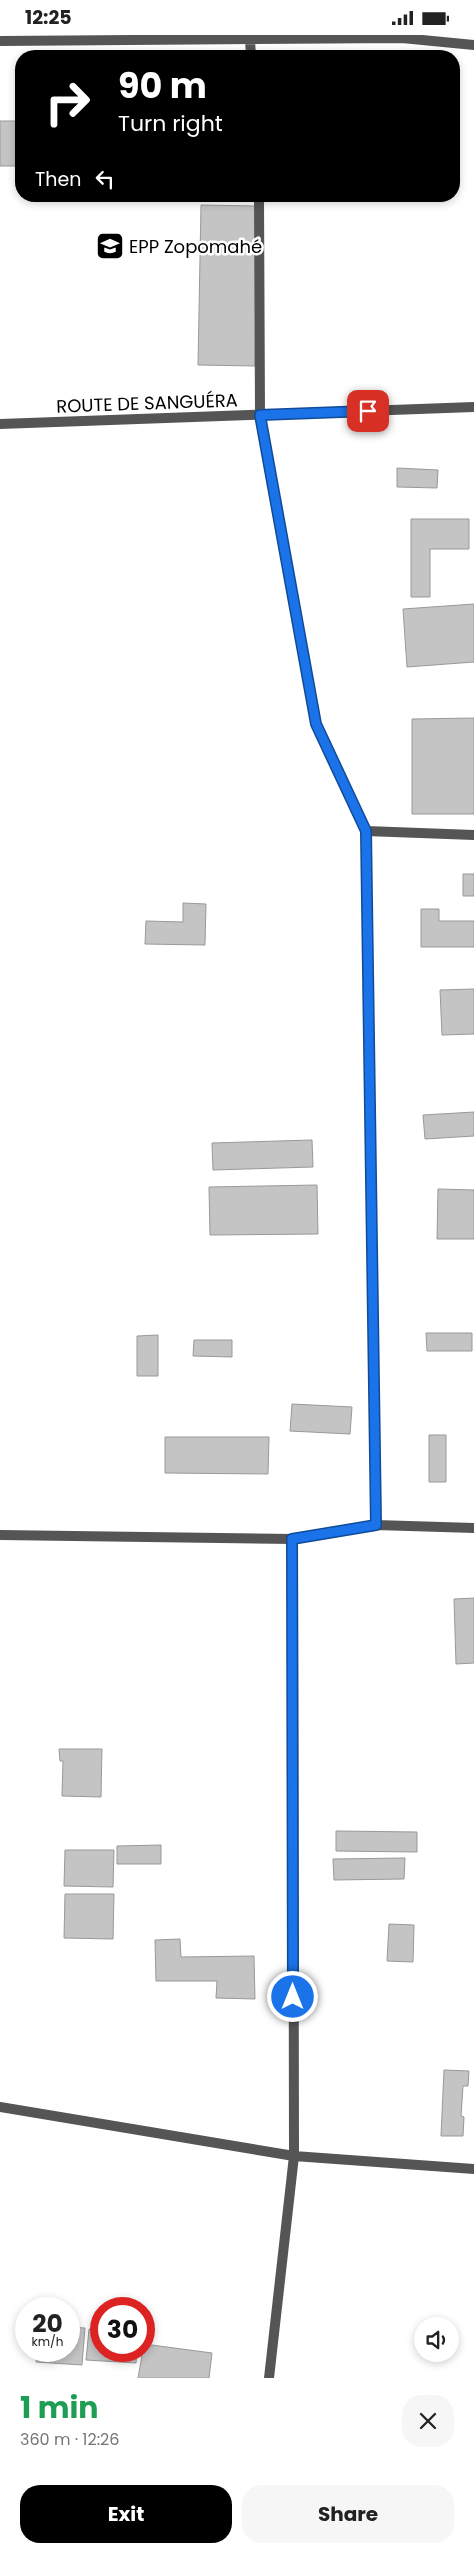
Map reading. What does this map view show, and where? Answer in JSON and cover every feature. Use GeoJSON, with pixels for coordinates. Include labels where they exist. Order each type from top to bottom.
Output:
{"type":"FeatureCollection","features":[{"type":"Feature","properties":{"kind":"street"},"geometry":{"type":"LineString","coordinates":[[0,41],[402,38],[474,45]]}},
{"type":"Feature","properties":{"kind":"street"},"geometry":{"type":"LineString","coordinates":[[250,40],[251,50]]}},
{"type":"Feature","properties":{"kind":"street"},"geometry":{"type":"LineString","coordinates":[[259,202],[260,415],[316,724],[366,831],[376,1525]]}},
{"type":"Feature","properties":{"kind":"street","name":"ROUTE DE SANGUÉRA"},"geometry":{"type":"LineString","coordinates":[[0,424],[474,407]]}},
{"type":"Feature","properties":{"kind":"street"},"geometry":{"type":"LineString","coordinates":[[366,831],[474,835]]}},
{"type":"Feature","properties":{"kind":"street"},"geometry":{"type":"LineString","coordinates":[[0,1535],[292,1539],[376,1525],[474,1528]]}},
{"type":"Feature","properties":{"kind":"street"},"geometry":{"type":"LineString","coordinates":[[269,2378],[294,2156],[292,1539]]}},
{"type":"Feature","properties":{"kind":"street"},"geometry":{"type":"LineString","coordinates":[[0,2107],[294,2156],[474,2169]]}},
{"type":"Feature","properties":{"kind":"building"},"geometry":{"type":"Polygon","coordinates":[[[0,121],[15,121],[15,166],[0,166],[0,121]]]}},
{"type":"Feature","properties":{"kind":"building"},"geometry":{"type":"Polygon","coordinates":[[[201,205],[257,206],[255,366],[198,365],[201,205]]]}},
{"type":"Feature","properties":{"kind":"building"},"geometry":{"type":"Polygon","coordinates":[[[397,468],[438,470],[437,488],[397,487],[397,468]]]}},
{"type":"Feature","properties":{"kind":"building"},"geometry":{"type":"Polygon","coordinates":[[[411,519],[469,519],[469,549],[430,549],[430,597],[411,597],[411,519]]]}},
{"type":"Feature","properties":{"kind":"building"},"geometry":{"type":"Polygon","coordinates":[[[474,604],[474,662],[407,667],[403,609],[474,604]]]}},
{"type":"Feature","properties":{"kind":"building"},"geometry":{"type":"Polygon","coordinates":[[[474,718],[474,814],[412,814],[412,719],[474,718]]]}},
{"type":"Feature","properties":{"kind":"building"},"geometry":{"type":"Polygon","coordinates":[[[463,874],[474,874],[474,896],[463,896],[463,874]]]}},
{"type":"Feature","properties":{"kind":"building"},"geometry":{"type":"Polygon","coordinates":[[[183,903],[206,904],[205,945],[145,944],[146,921],[183,922],[183,903]]]}},
{"type":"Feature","properties":{"kind":"building"},"geometry":{"type":"Polygon","coordinates":[[[421,909],[439,909],[439,921],[474,921],[474,947],[421,947],[421,909]]]}},
{"type":"Feature","properties":{"kind":"building"},"geometry":{"type":"Polygon","coordinates":[[[474,989],[474,1034],[442,1035],[440,990],[474,989]]]}},
{"type":"Feature","properties":{"kind":"building"},"geometry":{"type":"Polygon","coordinates":[[[474,1112],[474,1136],[425,1139],[423,1115],[474,1112]]]}},
{"type":"Feature","properties":{"kind":"building"},"geometry":{"type":"Polygon","coordinates":[[[312,1140],[313,1167],[213,1170],[212,1143],[312,1140]]]}},
{"type":"Feature","properties":{"kind":"building"},"geometry":{"type":"Polygon","coordinates":[[[317,1185],[318,1234],[210,1235],[209,1187],[317,1185]]]}},
{"type":"Feature","properties":{"kind":"building"},"geometry":{"type":"Polygon","coordinates":[[[438,1189],[474,1190],[474,1239],[437,1239],[438,1189]]]}},
{"type":"Feature","properties":{"kind":"building"},"geometry":{"type":"Polygon","coordinates":[[[426,1333],[472,1333],[472,1351],[427,1351],[426,1333]]]}},
{"type":"Feature","properties":{"kind":"building"},"geometry":{"type":"Polygon","coordinates":[[[158,1335],[158,1376],[137,1376],[137,1336],[158,1335]]]}},
{"type":"Feature","properties":{"kind":"building"},"geometry":{"type":"Polygon","coordinates":[[[194,1340],[232,1340],[232,1357],[193,1356],[194,1340]]]}},
{"type":"Feature","properties":{"kind":"building"},"geometry":{"type":"Polygon","coordinates":[[[292,1404],[352,1407],[350,1434],[290,1431],[292,1404]]]}},
{"type":"Feature","properties":{"kind":"building"},"geometry":{"type":"Polygon","coordinates":[[[429,1435],[446,1435],[446,1482],[429,1482],[429,1435]]]}},
{"type":"Feature","properties":{"kind":"building"},"geometry":{"type":"Polygon","coordinates":[[[165,1437],[269,1437],[268,1474],[165,1473],[165,1437]]]}},
{"type":"Feature","properties":{"kind":"building"},"geometry":{"type":"Polygon","coordinates":[[[474,1598],[474,1663],[456,1664],[454,1599],[474,1598]]]}},
{"type":"Feature","properties":{"kind":"building"},"geometry":{"type":"Polygon","coordinates":[[[59,1749],[102,1749],[101,1797],[62,1796],[63,1761],[60,1761],[59,1749]]]}},
{"type":"Feature","properties":{"kind":"building"},"geometry":{"type":"Polygon","coordinates":[[[336,1831],[417,1832],[417,1852],[336,1851],[336,1831]]]}},
{"type":"Feature","properties":{"kind":"building"},"geometry":{"type":"Polygon","coordinates":[[[161,1845],[161,1864],[117,1864],[117,1846],[161,1845]]]}},
{"type":"Feature","properties":{"kind":"building"},"geometry":{"type":"Polygon","coordinates":[[[65,1850],[114,1850],[113,1887],[64,1886],[65,1850]]]}},
{"type":"Feature","properties":{"kind":"building"},"geometry":{"type":"Polygon","coordinates":[[[405,1858],[404,1879],[334,1880],[333,1859],[405,1858]]]}},
{"type":"Feature","properties":{"kind":"building"},"geometry":{"type":"Polygon","coordinates":[[[65,1894],[114,1894],[113,1939],[64,1938],[65,1894]]]}},
{"type":"Feature","properties":{"kind":"building"},"geometry":{"type":"Polygon","coordinates":[[[389,1924],[414,1925],[413,1962],[387,1961],[389,1924]]]}},
{"type":"Feature","properties":{"kind":"building"},"geometry":{"type":"Polygon","coordinates":[[[180,1939],[181,1957],[254,1956],[255,1999],[216,1998],[217,1981],[156,1981],[155,1940],[180,1939]]]}},
{"type":"Feature","properties":{"kind":"building"},"geometry":{"type":"Polygon","coordinates":[[[444,2070],[469,2071],[468,2086],[463,2086],[461,2116],[464,2117],[463,2136],[441,2136],[444,2070]]]}},
{"type":"Feature","properties":{"kind":"building"},"geometry":{"type":"Polygon","coordinates":[[[80,2328],[85,2328],[82,2365],[36,2362],[80,2362],[80,2328]]]}},
{"type":"Feature","properties":{"kind":"building"},"geometry":{"type":"Polygon","coordinates":[[[89,2329],[90,2329],[90,2360],[86,2360],[89,2329]]]}},
{"type":"Feature","properties":{"kind":"building"},"geometry":{"type":"Polygon","coordinates":[[[155,2345],[212,2353],[209,2378],[138,2378],[141,2362],[155,2362],[155,2345]]]}},
{"type":"Feature","properties":{"kind":"place","name":"EPP Zopomahé"},"geometry":{"type":"Point","coordinates":[110,246]}},
{"type":"Feature","properties":{"kind":"route"},"geometry":{"type":"LineString","coordinates":[[293,1997],[292,1539],[376,1525],[366,831],[316,724],[260,415],[368,411]]}}]}
